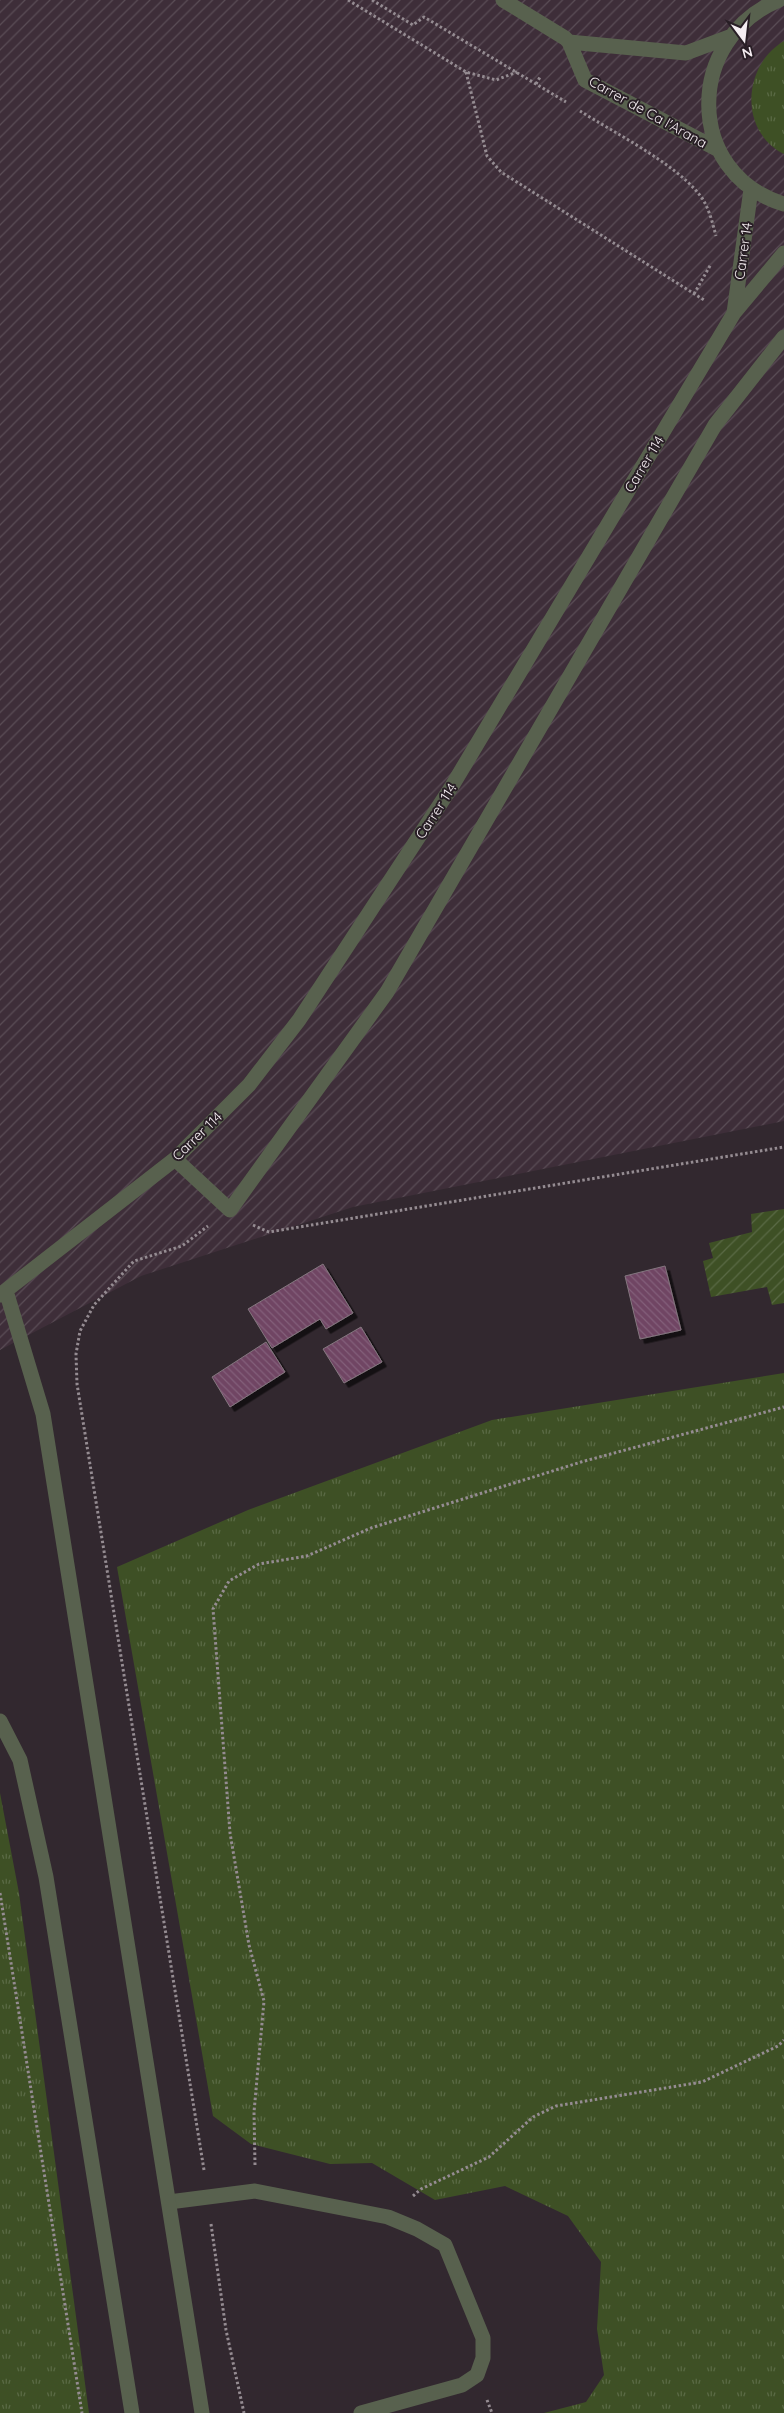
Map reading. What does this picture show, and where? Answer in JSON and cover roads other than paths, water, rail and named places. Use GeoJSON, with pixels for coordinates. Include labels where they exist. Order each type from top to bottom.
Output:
{"type":"FeatureCollection","features":[{"type":"Feature","properties":{"kind":"street"},"geometry":{"type":"LineString","coordinates":[[503,0],[569,42],[686,53],[729,37]]}},
{"type":"Feature","properties":{"kind":"street"},"geometry":{"type":"LineString","coordinates":[[779,0],[764,6],[745,20],[729,37],[717,58],[712,73],[708,104],[711,128],[719,150],[733,171],[752,188],[784,204]]}},
{"type":"Feature","properties":{"kind":"street","name":"Carrer de Ca l'Arana"},"geometry":{"type":"LineString","coordinates":[[569,42],[585,80],[719,150]]}},
{"type":"Feature","properties":{"kind":"street","name":"Carrer 14"},"geometry":{"type":"LineString","coordinates":[[734,313],[752,188]]}},
{"type":"Feature","properties":{"kind":"street","name":"Carrer 114"},"geometry":{"type":"LineString","coordinates":[[3,1293],[175,1159],[249,1086],[300,1020],[452,786],[734,313],[784,254]]}},
{"type":"Feature","properties":{"kind":"street"},"geometry":{"type":"LineString","coordinates":[[175,1159],[230,1210],[387,992],[715,425],[784,337]]}},
{"type":"Feature","properties":{"kind":"street"},"geometry":{"type":"LineString","coordinates":[[3,1293],[43,1414],[202,2413]]}},
{"type":"Feature","properties":{"kind":"street"},"geometry":{"type":"LineString","coordinates":[[0,1721],[20,1760],[46,1877],[132,2413]]}},
{"type":"Feature","properties":{"kind":"street"},"geometry":{"type":"LineString","coordinates":[[169,2202],[255,2191],[388,2217],[417,2230],[445,2246],[483,2338],[483,2358],[477,2375],[462,2385],[361,2413]]}}]}
